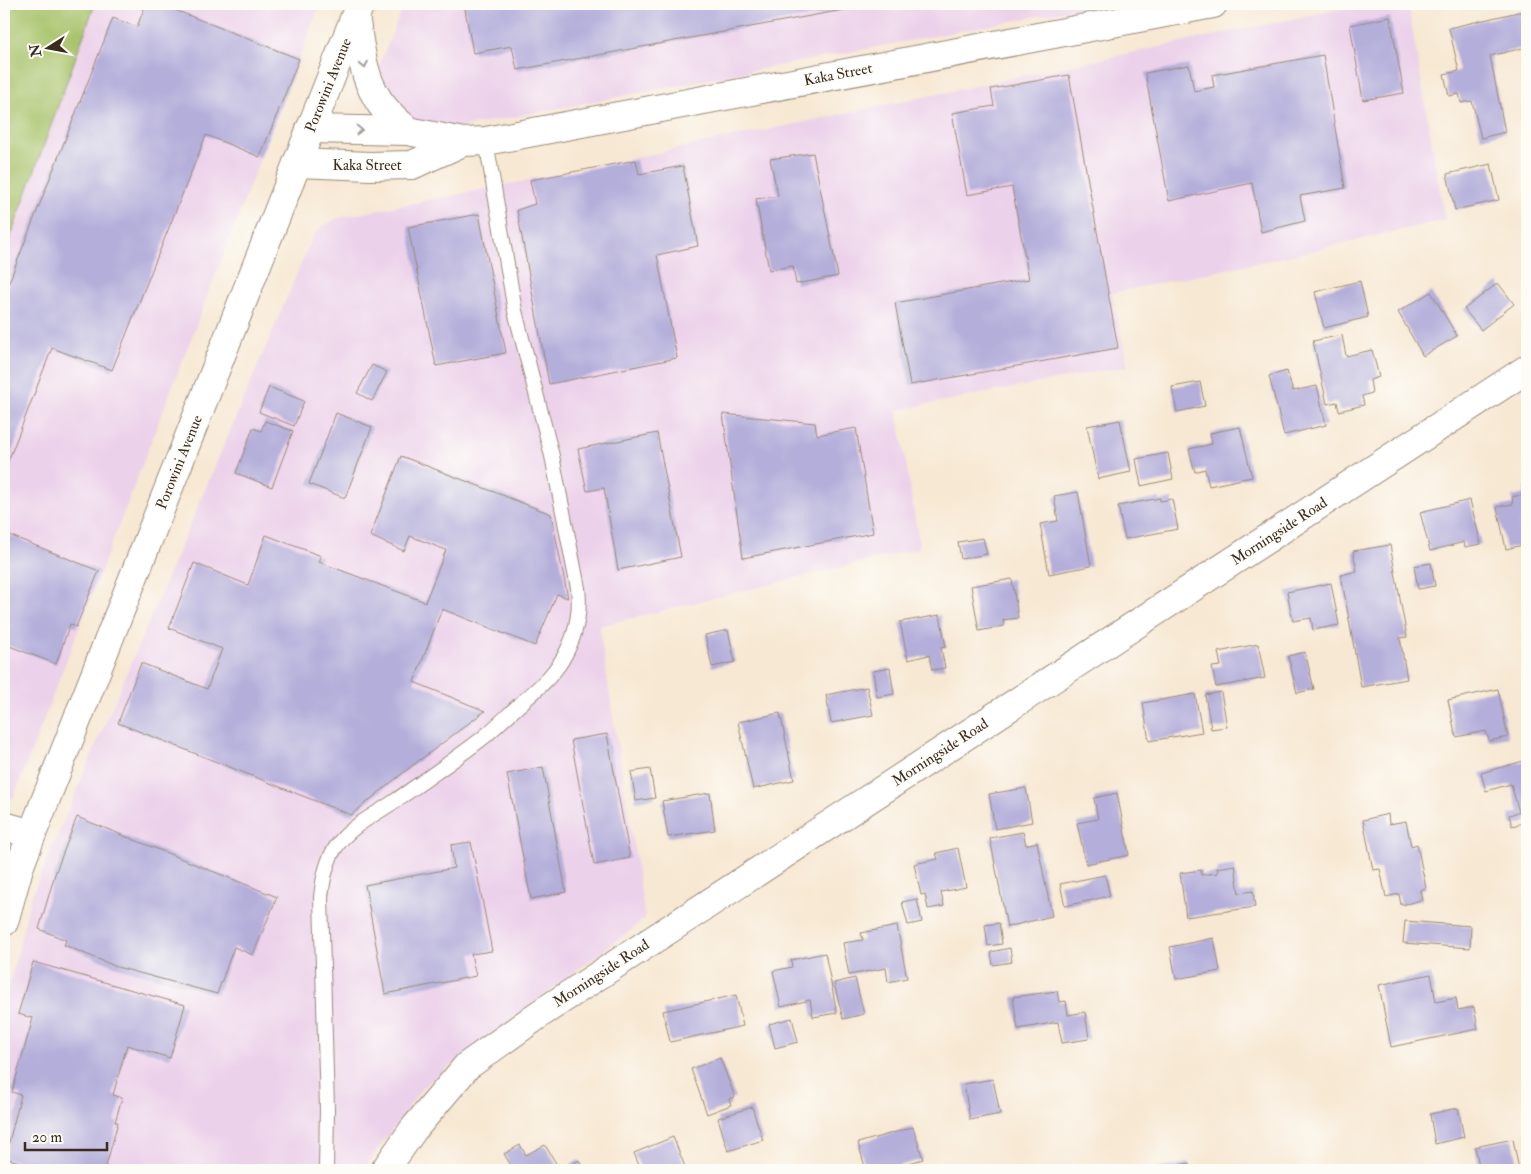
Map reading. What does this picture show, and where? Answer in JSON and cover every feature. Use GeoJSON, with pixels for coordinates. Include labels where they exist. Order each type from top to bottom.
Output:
{"type":"FeatureCollection","features":[{"type":"Feature","properties":{"kind":"street","name":"Kaka Street"},"geometry":{"type":"LineString","coordinates":[[297,163],[370,166],[412,165],[475,142],[1213,4]]}},
{"type":"Feature","properties":{"kind":"street","name":"Porowini Avenue"},"geometry":{"type":"LineString","coordinates":[[4,922],[19,868],[32,834],[357,10]]}},
{"type":"Feature","properties":{"kind":"street"},"geometry":{"type":"LineString","coordinates":[[357,10],[368,79],[376,98],[387,112],[408,131]]}},
{"type":"Feature","properties":{"kind":"street","name":"Kaka Street"},"geometry":{"type":"LineString","coordinates":[[310,129],[408,131],[475,142]]}},
{"type":"Feature","properties":{"kind":"street","name":"Morningside Road"},"geometry":{"type":"LineString","coordinates":[[385,1170],[413,1130],[467,1066],[534,1018],[1527,369]]}},
{"type":"Feature","properties":{"kind":"street"},"geometry":{"type":"LineString","coordinates":[[4,826],[32,834]]}},
{"type":"Feature","properties":{"kind":"lane"},"geometry":{"type":"LineString","coordinates":[[326,1170],[327,1109],[321,897],[323,880],[334,849],[346,833],[395,801],[485,736],[547,680],[562,661],[570,645],[579,616],[578,588],[552,456],[475,142]]}},
{"type":"Feature","properties":{"kind":"shaded area"},"geometry":{"type":"Polygon","coordinates":[[[95,4],[320,4],[13,799],[4,796],[4,255],[95,4]]]}},
{"type":"Feature","properties":{"kind":"shaded area"},"geometry":{"type":"Polygon","coordinates":[[[404,4],[1100,4],[425,134],[373,81],[404,4]]]}},
{"type":"Feature","properties":{"kind":"shaded area"},"geometry":{"type":"Polygon","coordinates":[[[1363,4],[1408,4],[1445,220],[1289,256],[1112,293],[1128,366],[897,410],[920,548],[599,626],[645,919],[423,1087],[363,1170],[4,1170],[4,1007],[31,898],[313,236],[323,226],[338,218],[530,180],[1363,4]]]}},
{"type":"Feature","properties":{"kind":"green space"},"geometry":{"type":"Polygon","coordinates":[[[4,4],[95,4],[4,255],[4,4]]]}},
{"type":"Feature","properties":{"kind":"building"},"geometry":{"type":"Polygon","coordinates":[[[146,4],[160,4],[299,59],[260,157],[206,135],[112,370],[52,348],[4,472],[4,295],[113,18],[137,27],[146,4]]]}},
{"type":"Feature","properties":{"kind":"building"},"geometry":{"type":"Polygon","coordinates":[[[464,4],[870,5],[517,70],[512,46],[473,53],[464,4]]]}},
{"type":"Feature","properties":{"kind":"building"},"geometry":{"type":"Polygon","coordinates":[[[1527,10],[1527,47],[1490,56],[1505,132],[1481,138],[1472,101],[1461,103],[1459,94],[1449,96],[1444,74],[1459,71],[1449,28],[1527,10]]]}},
{"type":"Feature","properties":{"kind":"building"},"geometry":{"type":"Polygon","coordinates":[[[1390,17],[1404,93],[1363,100],[1350,25],[1390,17]]]}},
{"type":"Feature","properties":{"kind":"building"},"geometry":{"type":"Polygon","coordinates":[[[1323,55],[1345,188],[1300,196],[1305,221],[1261,232],[1252,183],[1169,201],[1145,73],[1189,65],[1194,91],[1214,87],[1212,75],[1323,55]]]}},
{"type":"Feature","properties":{"kind":"building"},"geometry":{"type":"Polygon","coordinates":[[[1069,75],[1118,348],[910,385],[895,303],[1029,279],[1012,187],[967,195],[952,113],[994,106],[991,89],[1069,75]]]}},
{"type":"Feature","properties":{"kind":"building"},"geometry":{"type":"Polygon","coordinates":[[[813,153],[838,276],[796,284],[793,266],[769,270],[756,199],[778,196],[770,159],[813,153]]]}},
{"type":"Feature","properties":{"kind":"building"},"geometry":{"type":"Polygon","coordinates":[[[636,160],[639,174],[683,166],[698,246],[657,255],[677,358],[549,384],[517,210],[535,204],[530,180],[636,160]]]}},
{"type":"Feature","properties":{"kind":"building"},"geometry":{"type":"Polygon","coordinates":[[[1491,164],[1499,200],[1455,210],[1447,174],[1491,164]]]}},
{"type":"Feature","properties":{"kind":"building"},"geometry":{"type":"Polygon","coordinates":[[[479,214],[506,353],[436,366],[408,227],[479,214]]]}},
{"type":"Feature","properties":{"kind":"building"},"geometry":{"type":"Polygon","coordinates":[[[1360,281],[1368,317],[1324,328],[1315,292],[1360,281]]]}},
{"type":"Feature","properties":{"kind":"building"},"geometry":{"type":"Polygon","coordinates":[[[1498,283],[1514,304],[1481,330],[1464,309],[1498,283]]]}},
{"type":"Feature","properties":{"kind":"building"},"geometry":{"type":"Polygon","coordinates":[[[1431,292],[1457,336],[1423,356],[1398,312],[1431,292]]]}},
{"type":"Feature","properties":{"kind":"building"},"geometry":{"type":"Polygon","coordinates":[[[1342,335],[1346,356],[1372,350],[1379,377],[1370,380],[1372,393],[1362,396],[1364,405],[1339,411],[1337,402],[1327,404],[1313,341],[1342,335]]]}},
{"type":"Feature","properties":{"kind":"building"},"geometry":{"type":"Polygon","coordinates":[[[372,365],[387,372],[372,401],[357,393],[372,365]]]}},
{"type":"Feature","properties":{"kind":"building"},"geometry":{"type":"Polygon","coordinates":[[[1287,371],[1293,391],[1317,386],[1326,425],[1284,435],[1269,376],[1287,371]]]}},
{"type":"Feature","properties":{"kind":"building"},"geometry":{"type":"Polygon","coordinates":[[[1200,382],[1205,406],[1177,412],[1172,387],[1200,382]]]}},
{"type":"Feature","properties":{"kind":"building"},"geometry":{"type":"Polygon","coordinates":[[[269,387],[304,401],[294,426],[259,412],[269,387]]]}},
{"type":"Feature","properties":{"kind":"building"},"geometry":{"type":"Polygon","coordinates":[[[336,413],[372,427],[345,498],[309,484],[336,413]]]}},
{"type":"Feature","properties":{"kind":"building"},"geometry":{"type":"Polygon","coordinates":[[[723,414],[815,423],[817,435],[856,428],[873,533],[743,558],[723,414]]]}},
{"type":"Feature","properties":{"kind":"building"},"geometry":{"type":"Polygon","coordinates":[[[1120,420],[1131,472],[1098,479],[1087,426],[1120,420]]]}},
{"type":"Feature","properties":{"kind":"building"},"geometry":{"type":"Polygon","coordinates":[[[265,421],[293,431],[272,487],[236,473],[253,428],[261,431],[265,421]]]}},
{"type":"Feature","properties":{"kind":"building"},"geometry":{"type":"Polygon","coordinates":[[[1240,427],[1252,477],[1209,486],[1205,469],[1195,472],[1189,449],[1212,444],[1210,433],[1240,427]]]}},
{"type":"Feature","properties":{"kind":"building"},"geometry":{"type":"Polygon","coordinates":[[[657,433],[681,557],[618,570],[604,488],[587,491],[578,449],[657,433]]]}},
{"type":"Feature","properties":{"kind":"building"},"geometry":{"type":"Polygon","coordinates":[[[1168,453],[1173,479],[1141,486],[1136,459],[1168,453]]]}},
{"type":"Feature","properties":{"kind":"building"},"geometry":{"type":"Polygon","coordinates":[[[401,456],[551,514],[568,598],[557,594],[535,646],[442,609],[414,682],[485,711],[351,815],[118,723],[141,663],[207,689],[222,649],[169,628],[194,563],[248,585],[266,535],[321,556],[319,562],[425,602],[446,550],[410,536],[404,551],[370,536],[401,456]]]}},
{"type":"Feature","properties":{"kind":"building"},"geometry":{"type":"Polygon","coordinates":[[[1524,487],[1527,487],[1527,544],[1506,549],[1497,507],[1513,504],[1512,497],[1525,494],[1524,487]]]}},
{"type":"Feature","properties":{"kind":"building"},"geometry":{"type":"Polygon","coordinates":[[[1078,492],[1091,566],[1049,574],[1040,524],[1058,521],[1054,496],[1078,492]]]}},
{"type":"Feature","properties":{"kind":"building"},"geometry":{"type":"Polygon","coordinates":[[[1160,498],[1160,501],[1172,499],[1178,529],[1125,539],[1118,506],[1160,498]]]}},
{"type":"Feature","properties":{"kind":"building"},"geometry":{"type":"Polygon","coordinates":[[[1470,500],[1481,544],[1465,547],[1464,542],[1430,551],[1420,512],[1470,500]]]}},
{"type":"Feature","properties":{"kind":"building"},"geometry":{"type":"Polygon","coordinates":[[[4,533],[99,571],[76,627],[70,624],[56,664],[4,644],[4,533]]]}},
{"type":"Feature","properties":{"kind":"building"},"geometry":{"type":"Polygon","coordinates":[[[983,538],[987,554],[961,559],[958,542],[983,538]]]}},
{"type":"Feature","properties":{"kind":"building"},"geometry":{"type":"Polygon","coordinates":[[[1390,545],[1407,637],[1400,638],[1407,679],[1361,687],[1341,575],[1357,571],[1353,551],[1390,545]]]}},
{"type":"Feature","properties":{"kind":"building"},"geometry":{"type":"Polygon","coordinates":[[[1431,563],[1435,586],[1418,589],[1414,566],[1431,563]]]}},
{"type":"Feature","properties":{"kind":"building"},"geometry":{"type":"Polygon","coordinates":[[[1012,579],[1018,618],[1003,620],[1004,626],[979,631],[971,586],[1012,579]]]}},
{"type":"Feature","properties":{"kind":"building"},"geometry":{"type":"Polygon","coordinates":[[[1331,583],[1339,625],[1313,630],[1311,618],[1293,621],[1287,592],[1331,583]]]}},
{"type":"Feature","properties":{"kind":"building"},"geometry":{"type":"Polygon","coordinates":[[[940,615],[946,647],[941,648],[945,668],[932,670],[929,655],[908,660],[900,622],[940,615]]]}},
{"type":"Feature","properties":{"kind":"building"},"geometry":{"type":"Polygon","coordinates":[[[728,630],[735,662],[712,667],[705,635],[728,630]]]}},
{"type":"Feature","properties":{"kind":"building"},"geometry":{"type":"Polygon","coordinates":[[[1258,644],[1265,678],[1216,687],[1212,667],[1221,666],[1218,652],[1258,644]]]}},
{"type":"Feature","properties":{"kind":"building"},"geometry":{"type":"Polygon","coordinates":[[[1305,652],[1314,689],[1297,693],[1288,656],[1305,652]]]}},
{"type":"Feature","properties":{"kind":"building"},"geometry":{"type":"Polygon","coordinates":[[[890,668],[894,694],[877,697],[873,671],[890,668]]]}},
{"type":"Feature","properties":{"kind":"building"},"geometry":{"type":"Polygon","coordinates":[[[867,687],[873,715],[831,723],[826,695],[867,687]]]}},
{"type":"Feature","properties":{"kind":"building"},"geometry":{"type":"Polygon","coordinates":[[[1498,689],[1508,737],[1489,741],[1486,731],[1456,737],[1448,700],[1498,689]]]}},
{"type":"Feature","properties":{"kind":"building"},"geometry":{"type":"Polygon","coordinates":[[[1221,692],[1227,727],[1211,729],[1205,695],[1221,692]]]}},
{"type":"Feature","properties":{"kind":"building"},"geometry":{"type":"Polygon","coordinates":[[[1195,694],[1202,732],[1149,741],[1143,703],[1195,694]]]}},
{"type":"Feature","properties":{"kind":"building"},"geometry":{"type":"Polygon","coordinates":[[[780,713],[794,780],[753,789],[738,722],[780,713]]]}},
{"type":"Feature","properties":{"kind":"building"},"geometry":{"type":"Polygon","coordinates":[[[607,734],[630,858],[594,865],[571,740],[607,734]]]}},
{"type":"Feature","properties":{"kind":"building"},"geometry":{"type":"Polygon","coordinates":[[[1527,760],[1527,822],[1512,826],[1509,815],[1519,812],[1511,784],[1486,791],[1481,773],[1527,760]]]}},
{"type":"Feature","properties":{"kind":"building"},"geometry":{"type":"Polygon","coordinates":[[[543,767],[566,892],[531,899],[507,774],[543,767]]]}},
{"type":"Feature","properties":{"kind":"building"},"geometry":{"type":"Polygon","coordinates":[[[650,769],[655,798],[636,801],[631,772],[650,769]]]}},
{"type":"Feature","properties":{"kind":"building"},"geometry":{"type":"Polygon","coordinates":[[[1026,788],[1032,822],[995,829],[989,794],[1026,788]]]}},
{"type":"Feature","properties":{"kind":"building"},"geometry":{"type":"Polygon","coordinates":[[[710,793],[715,830],[668,837],[662,801],[710,793]]]}},
{"type":"Feature","properties":{"kind":"building"},"geometry":{"type":"Polygon","coordinates":[[[1117,793],[1129,855],[1086,864],[1077,823],[1098,819],[1094,798],[1117,793]]]}},
{"type":"Feature","properties":{"kind":"building"},"geometry":{"type":"Polygon","coordinates":[[[1388,814],[1389,824],[1406,821],[1411,846],[1417,844],[1426,888],[1420,890],[1422,900],[1401,905],[1399,894],[1386,897],[1380,869],[1373,870],[1363,820],[1388,814]]]}},
{"type":"Feature","properties":{"kind":"building"},"geometry":{"type":"Polygon","coordinates":[[[77,817],[277,897],[253,955],[234,947],[217,994],[117,967],[64,945],[66,940],[39,929],[55,874],[77,817]]]}},
{"type":"Feature","properties":{"kind":"building"},"geometry":{"type":"Polygon","coordinates":[[[1023,832],[1026,845],[1037,842],[1052,916],[1007,927],[990,838],[1023,832]]]}},
{"type":"Feature","properties":{"kind":"building"},"geometry":{"type":"Polygon","coordinates":[[[471,842],[492,951],[471,954],[476,976],[385,994],[365,885],[454,868],[451,845],[471,842]]]}},
{"type":"Feature","properties":{"kind":"building"},"geometry":{"type":"Polygon","coordinates":[[[958,848],[966,887],[941,892],[944,906],[928,909],[925,894],[921,895],[914,864],[938,859],[936,853],[958,848]]]}},
{"type":"Feature","properties":{"kind":"building"},"geometry":{"type":"Polygon","coordinates":[[[1235,865],[1239,893],[1253,891],[1255,907],[1186,917],[1180,873],[1201,870],[1201,875],[1218,873],[1217,868],[1235,865]]]}},
{"type":"Feature","properties":{"kind":"building"},"geometry":{"type":"Polygon","coordinates":[[[1105,875],[1110,896],[1065,906],[1060,884],[1105,875]]]}},
{"type":"Feature","properties":{"kind":"building"},"geometry":{"type":"Polygon","coordinates":[[[917,899],[922,922],[908,925],[902,902],[917,899]]]}},
{"type":"Feature","properties":{"kind":"building"},"geometry":{"type":"Polygon","coordinates":[[[1405,921],[1471,926],[1470,948],[1403,943],[1405,921]]]}},
{"type":"Feature","properties":{"kind":"building"},"geometry":{"type":"Polygon","coordinates":[[[999,923],[1002,944],[988,946],[985,925],[999,923]]]}},
{"type":"Feature","properties":{"kind":"building"},"geometry":{"type":"Polygon","coordinates":[[[897,926],[907,978],[888,982],[886,968],[849,975],[843,943],[863,940],[861,933],[897,926]]]}},
{"type":"Feature","properties":{"kind":"building"},"geometry":{"type":"Polygon","coordinates":[[[1214,938],[1220,971],[1176,979],[1170,947],[1214,938]]]}},
{"type":"Feature","properties":{"kind":"building"},"geometry":{"type":"Polygon","coordinates":[[[1010,948],[1012,962],[993,965],[991,952],[1010,948]]]}},
{"type":"Feature","properties":{"kind":"building"},"geometry":{"type":"Polygon","coordinates":[[[825,953],[837,1013],[813,1017],[810,1000],[781,1007],[773,971],[792,967],[791,960],[825,953]]]}},
{"type":"Feature","properties":{"kind":"building"},"geometry":{"type":"Polygon","coordinates":[[[33,962],[185,1005],[170,1058],[127,1045],[113,1095],[122,1098],[115,1122],[118,1122],[105,1170],[50,1170],[5,1158],[21,1095],[12,1092],[33,1018],[18,1014],[33,962]]]}},
{"type":"Feature","properties":{"kind":"building"},"geometry":{"type":"Polygon","coordinates":[[[1431,974],[1436,1002],[1456,998],[1458,1010],[1474,1007],[1478,1029],[1391,1047],[1379,985],[1431,974]]]}},
{"type":"Feature","properties":{"kind":"building"},"geometry":{"type":"Polygon","coordinates":[[[855,978],[864,1014],[843,1019],[834,983],[855,978]]]}},
{"type":"Feature","properties":{"kind":"building"},"geometry":{"type":"Polygon","coordinates":[[[1057,991],[1059,1002],[1066,1001],[1068,1015],[1085,1012],[1089,1039],[1062,1043],[1058,1022],[1018,1029],[1013,997],[1057,991]]]}},
{"type":"Feature","properties":{"kind":"building"},"geometry":{"type":"Polygon","coordinates":[[[736,995],[743,1026],[670,1042],[663,1011],[736,995]]]}},
{"type":"Feature","properties":{"kind":"building"},"geometry":{"type":"Polygon","coordinates":[[[792,1018],[798,1042],[775,1048],[769,1024],[792,1018]]]}},
{"type":"Feature","properties":{"kind":"building"},"geometry":{"type":"Polygon","coordinates":[[[720,1058],[735,1097],[729,1099],[731,1105],[707,1114],[691,1069],[720,1058]]]}},
{"type":"Feature","properties":{"kind":"building"},"geometry":{"type":"Polygon","coordinates":[[[993,1079],[1000,1114],[970,1120],[964,1084],[993,1079]]]}},
{"type":"Feature","properties":{"kind":"building"},"geometry":{"type":"Polygon","coordinates":[[[752,1107],[763,1140],[728,1151],[718,1118],[752,1107]]]}},
{"type":"Feature","properties":{"kind":"building"},"geometry":{"type":"Polygon","coordinates":[[[1458,1108],[1464,1137],[1435,1144],[1430,1114],[1458,1108]]]}},
{"type":"Feature","properties":{"kind":"building"},"geometry":{"type":"Polygon","coordinates":[[[913,1127],[923,1159],[885,1170],[866,1170],[858,1143],[913,1127]]]}},
{"type":"Feature","properties":{"kind":"building"},"geometry":{"type":"Polygon","coordinates":[[[673,1137],[686,1169],[641,1170],[634,1153],[673,1137]]]}},
{"type":"Feature","properties":{"kind":"building"},"geometry":{"type":"Polygon","coordinates":[[[1513,1139],[1519,1170],[1480,1170],[1475,1147],[1513,1139]]]}},
{"type":"Feature","properties":{"kind":"building"},"geometry":{"type":"Polygon","coordinates":[[[520,1145],[526,1155],[545,1145],[560,1170],[514,1170],[504,1154],[520,1145]]]}},
{"type":"Feature","properties":{"kind":"building"},"geometry":{"type":"Polygon","coordinates":[[[579,1160],[584,1170],[562,1170],[579,1160]]]}},
{"type":"Feature","properties":{"kind":"building"},"geometry":{"type":"Polygon","coordinates":[[[1189,1163],[1190,1170],[1156,1170],[1156,1169],[1189,1163]]]}}]}
